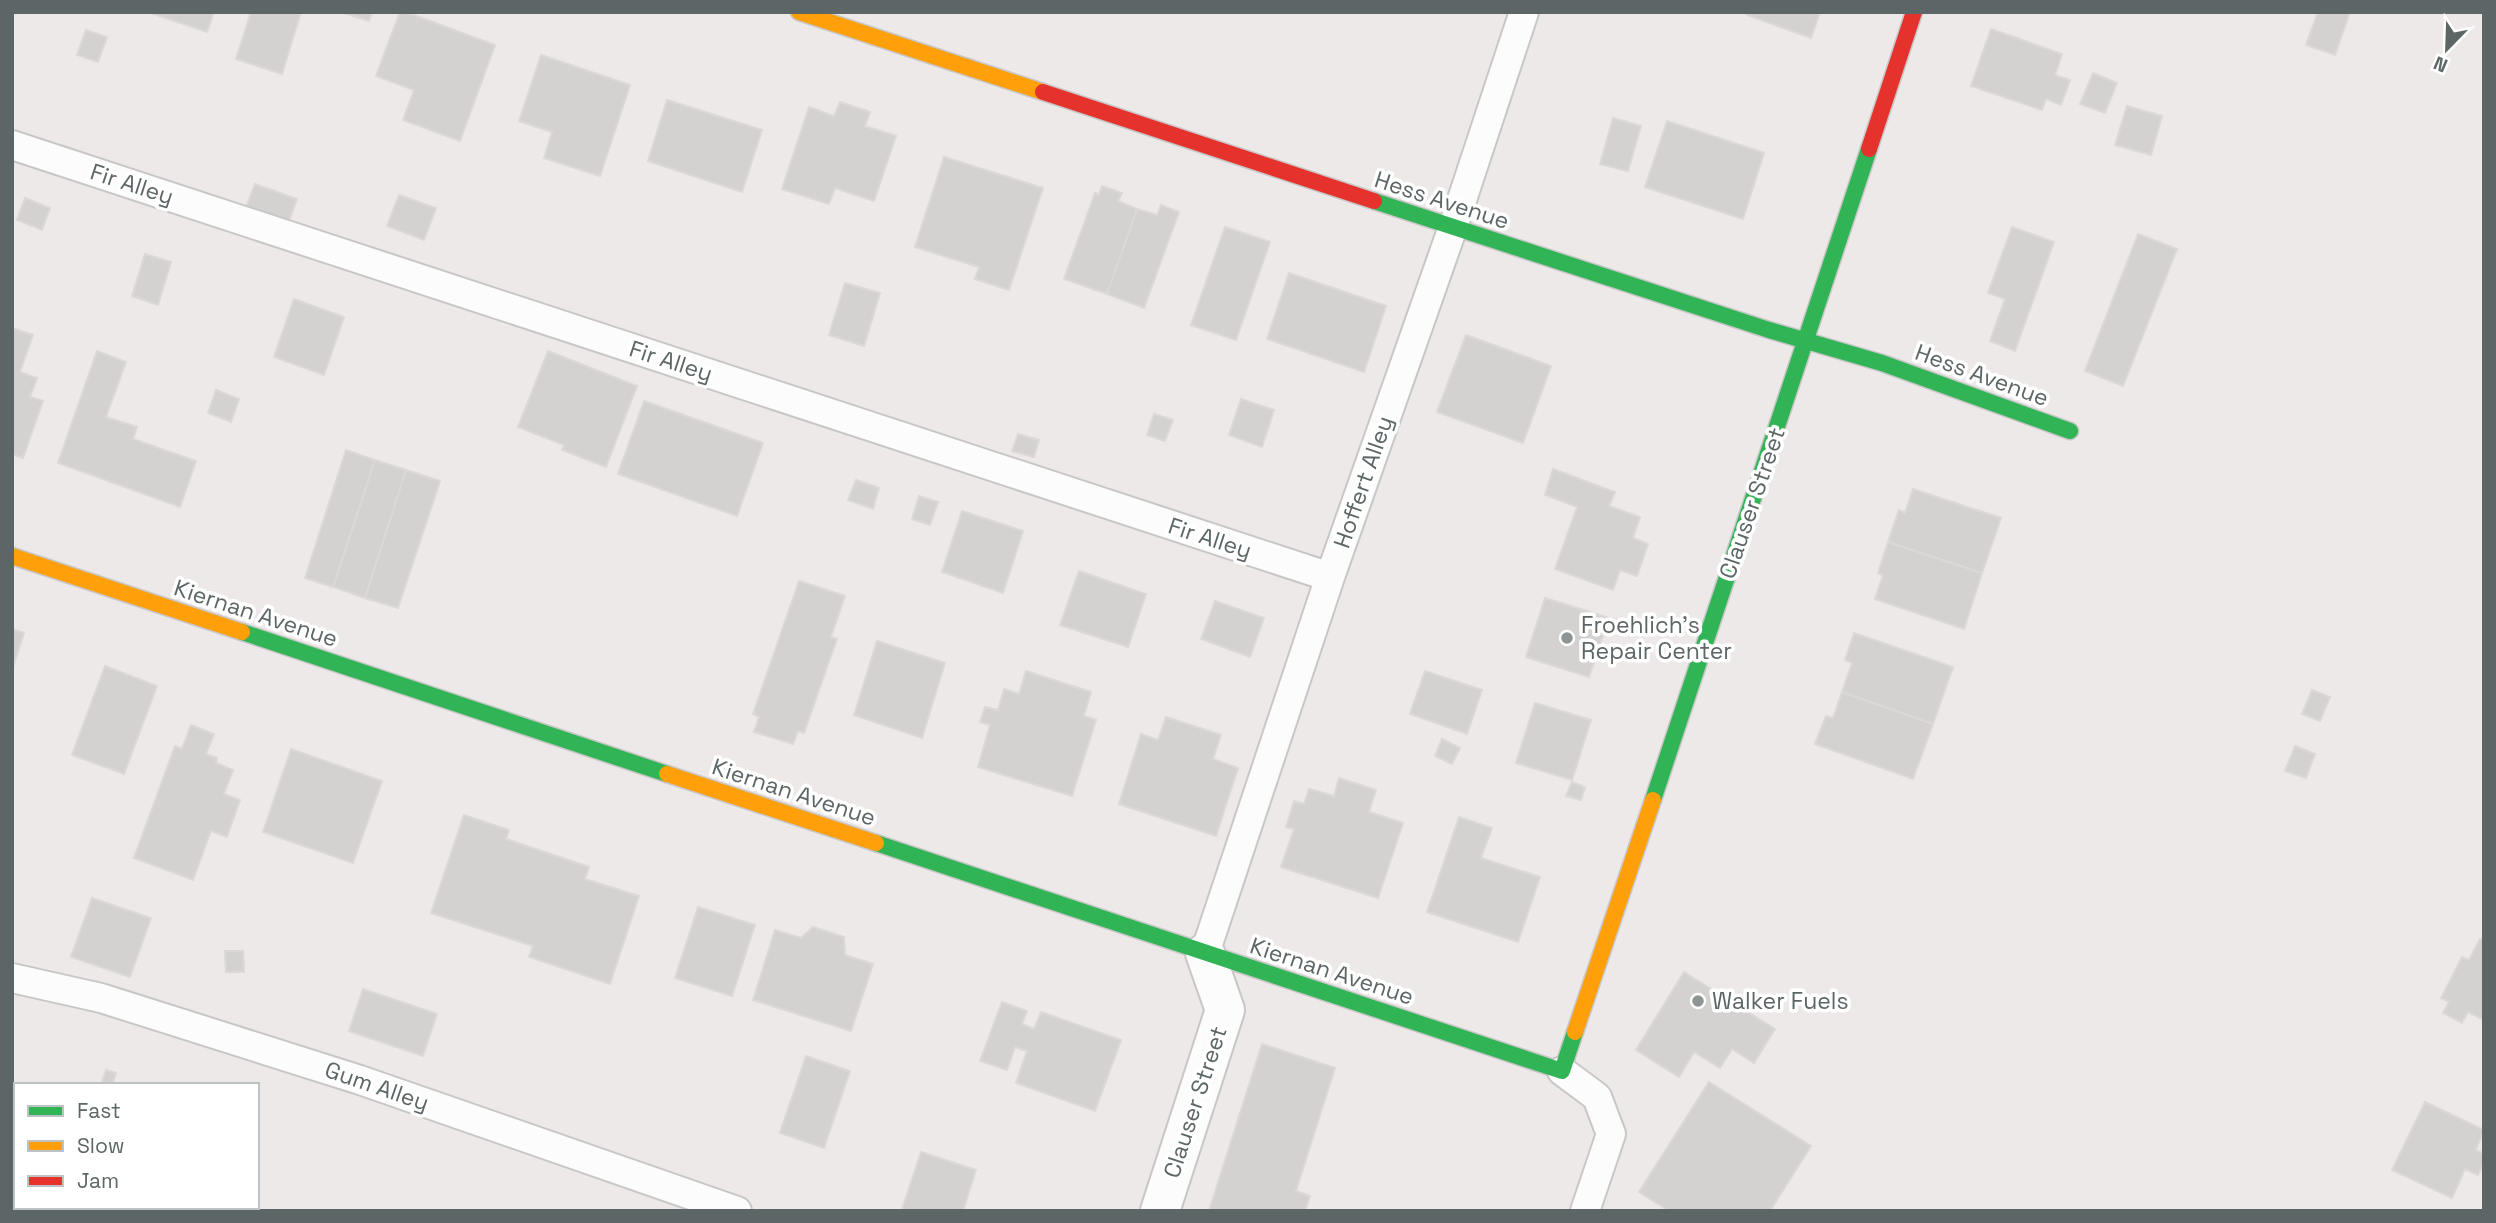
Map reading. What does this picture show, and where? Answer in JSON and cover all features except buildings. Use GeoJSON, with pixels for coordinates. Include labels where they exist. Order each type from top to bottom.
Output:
{"type":"FeatureCollection","features":[{"type":"Feature","properties":{"kind":"street","name":"Hess Avenue"},"geometry":{"type":"LineString","coordinates":[[799,12],[1453,228],[1806,342],[1882,363],[2070,431]]}},
{"type":"Feature","properties":{"kind":"street","name":"Clauser Street"},"geometry":{"type":"LineString","coordinates":[[1562,1072],[1914,12]]}},
{"type":"Feature","properties":{"kind":"street","name":"Kiernan Avenue"},"geometry":{"type":"LineString","coordinates":[[12,556],[1562,1072]]}},
{"type":"Feature","properties":{"kind":"street","name":"Clauser Street"},"geometry":{"type":"LineString","coordinates":[[1160,1211],[1224,1010],[1205,953]]}},
{"type":"Feature","properties":{"kind":"lane","name":"Hoffert Alley"},"geometry":{"type":"LineString","coordinates":[[1205,953],[1330,577],[1453,228],[1524,12]]}},
{"type":"Feature","properties":{"kind":"lane","name":"Fir Alley"},"geometry":{"type":"LineString","coordinates":[[12,145],[1330,577]]}},
{"type":"Feature","properties":{"kind":"lane","name":"Gum Alley"},"geometry":{"type":"LineString","coordinates":[[12,978],[101,998],[347,1076],[737,1211]]}},
{"type":"Feature","properties":{"kind":"lane"},"geometry":{"type":"LineString","coordinates":[[1562,1072],[1597,1097],[1611,1134],[1585,1211]]}},
{"type":"Feature","properties":{"kind":"traffic: fast"},"geometry":{"type":"LineString","coordinates":[[1653,800],[1869,149]]}},
{"type":"Feature","properties":{"kind":"traffic: fast"},"geometry":{"type":"LineString","coordinates":[[1374,201],[1769,330],[1882,363],[2070,431]]}},
{"type":"Feature","properties":{"kind":"traffic: fast"},"geometry":{"type":"LineString","coordinates":[[242,632],[667,774]]}},
{"type":"Feature","properties":{"kind":"traffic: fast"},"geometry":{"type":"LineString","coordinates":[[876,843],[1562,1071],[1575,1032]]}},
{"type":"Feature","properties":{"kind":"traffic: slow"},"geometry":{"type":"LineString","coordinates":[[799,12],[1043,92]]}},
{"type":"Feature","properties":{"kind":"traffic: slow"},"geometry":{"type":"LineString","coordinates":[[12,556],[242,632]]}},
{"type":"Feature","properties":{"kind":"traffic: slow"},"geometry":{"type":"LineString","coordinates":[[667,774],[876,843]]}},
{"type":"Feature","properties":{"kind":"traffic: slow"},"geometry":{"type":"LineString","coordinates":[[1575,1032],[1653,800]]}},
{"type":"Feature","properties":{"kind":"traffic: jam"},"geometry":{"type":"LineString","coordinates":[[1869,149],[1914,12]]}},
{"type":"Feature","properties":{"kind":"traffic: jam"},"geometry":{"type":"LineString","coordinates":[[1043,92],[1374,201]]}},
{"type":"Feature","properties":{"kind":"place","name":"Froehlich's Repair Center"},"geometry":{"type":"Point","coordinates":[1567,638]}},
{"type":"Feature","properties":{"kind":"place","name":"Walker Fuels"},"geometry":{"type":"Point","coordinates":[1698,1001]}}]}
